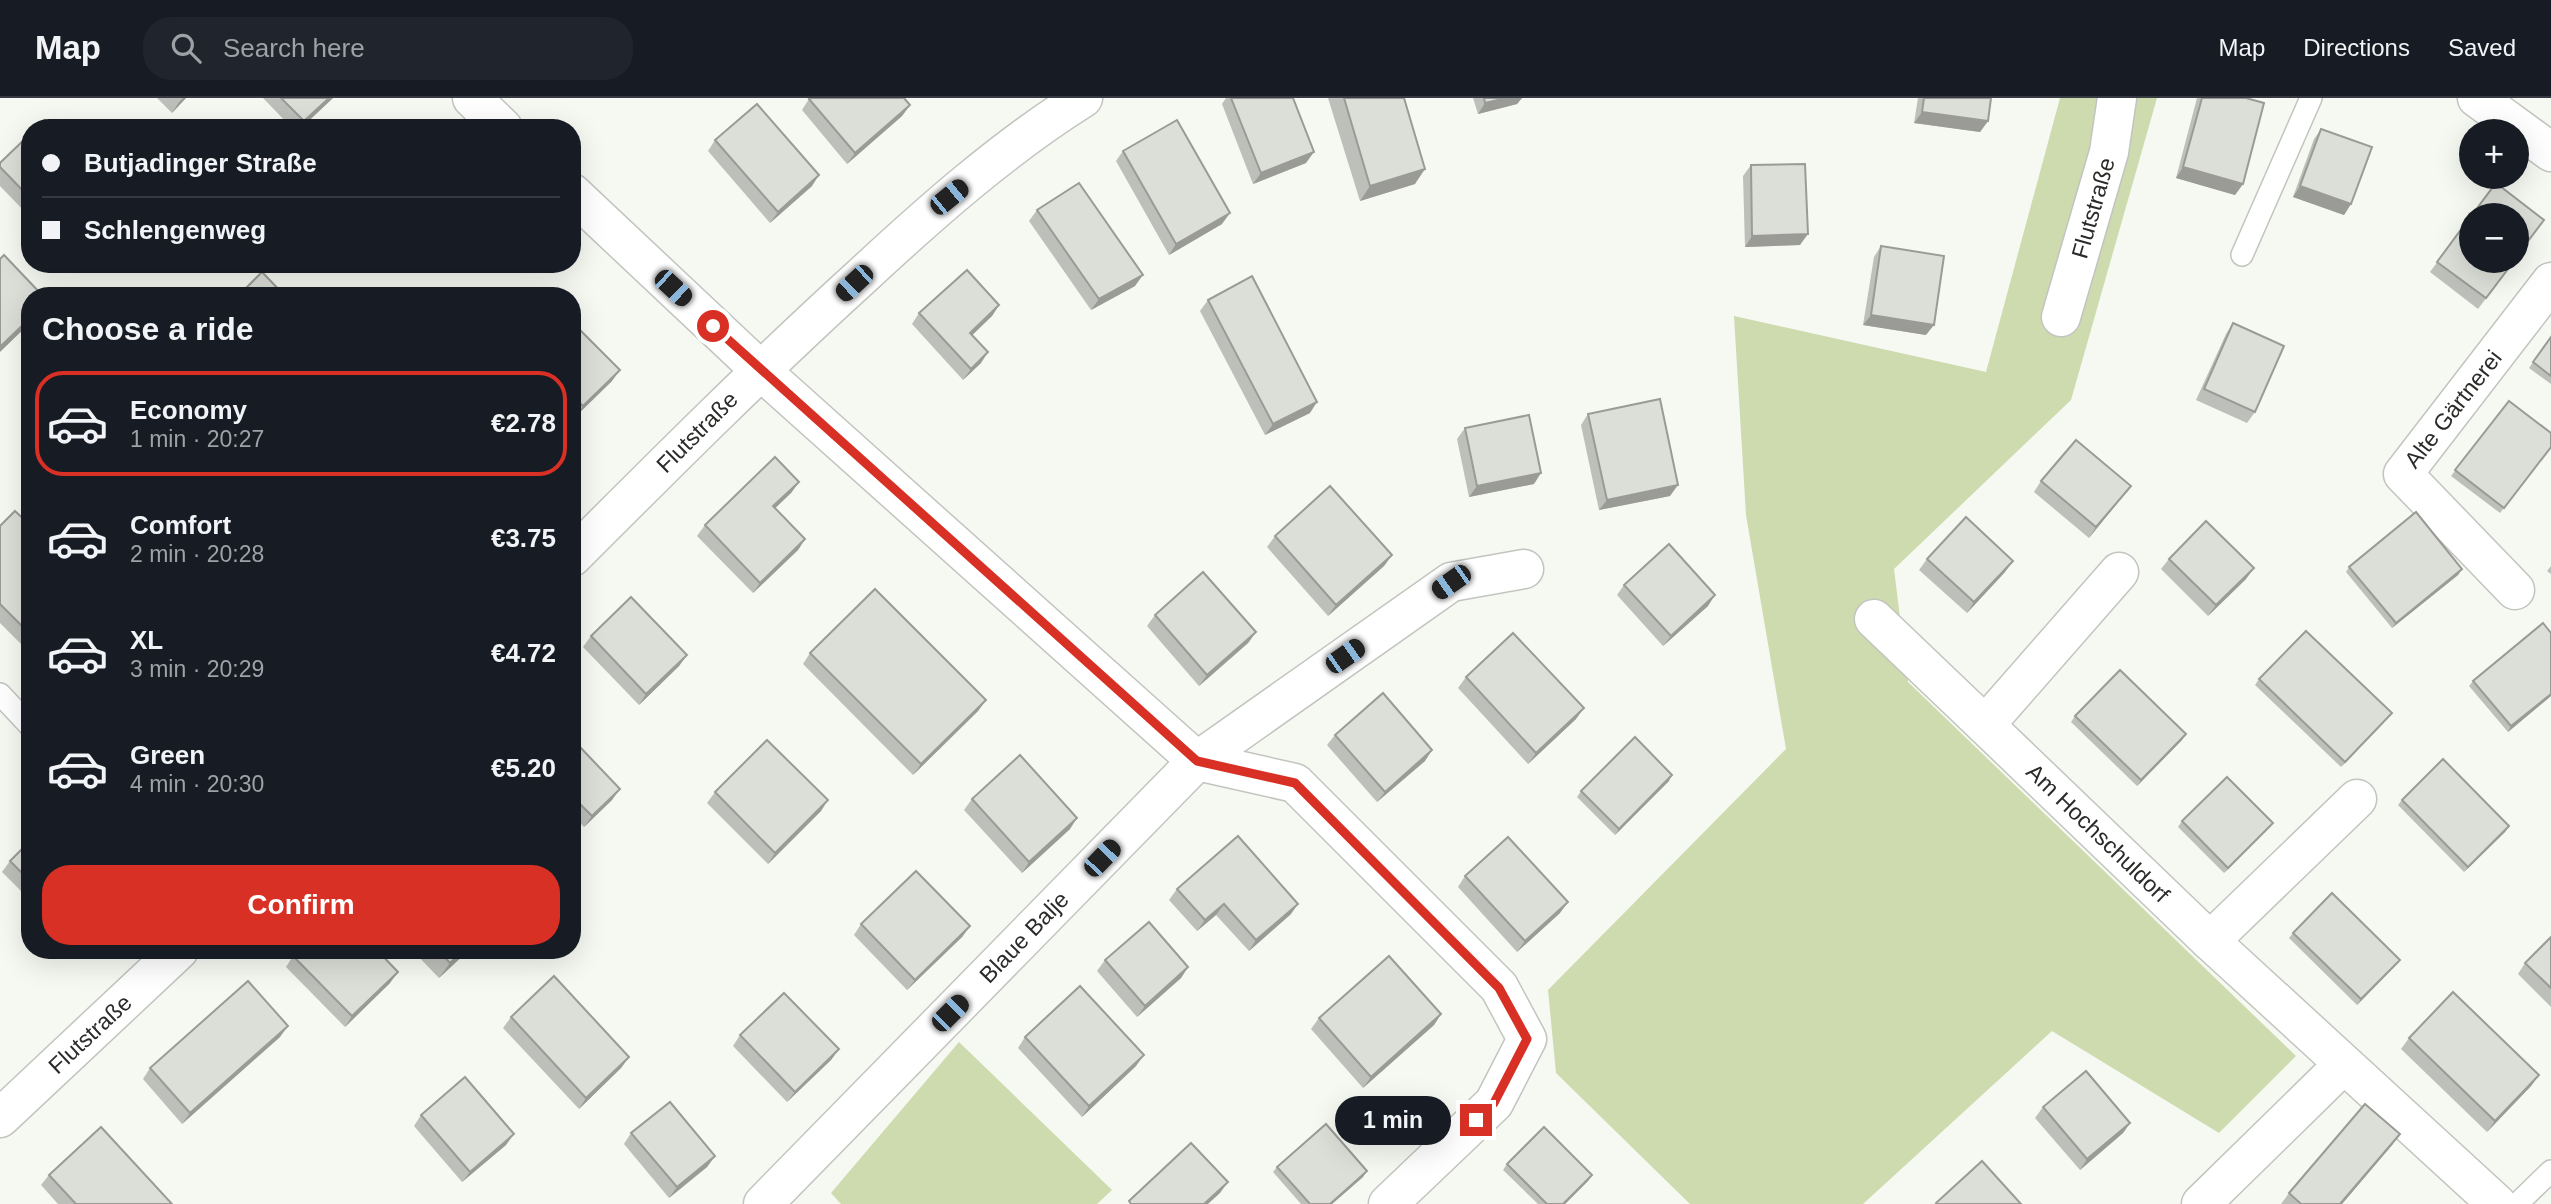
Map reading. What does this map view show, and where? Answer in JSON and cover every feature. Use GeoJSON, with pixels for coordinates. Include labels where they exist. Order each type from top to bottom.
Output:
{"type":"FeatureCollection","features":[{"type":"Feature","properties":{"kind":"street"},"geometry":{"type":"LineString","coordinates":[[472,98],[494,119]]}},
{"type":"Feature","properties":{"kind":"street","name":"Flutstraße"},"geometry":{"type":"LineString","coordinates":[[581,548],[760,369],[929,214],[1026,134],[1083,98]]}},
{"type":"Feature","properties":{"kind":"street","name":"Flutstraße"},"geometry":{"type":"LineString","coordinates":[[2061,317],[2109,152],[2117,98]]}},
{"type":"Feature","properties":{"kind":"street"},"geometry":{"type":"LineString","coordinates":[[2477,98],[2551,152]]}},
{"type":"Feature","properties":{"kind":"street"},"geometry":{"type":"LineString","coordinates":[[581,201],[760,369],[1197,761],[1295,783],[1499,988],[1527,1039],[1494,1103],[1388,1204]]}},
{"type":"Feature","properties":{"kind":"street","name":"Alte Gärtnerei"},"geometry":{"type":"LineString","coordinates":[[2515,590],[2403,474],[2551,282]]}},
{"type":"Feature","properties":{"kind":"street","name":"Blaue Balje"},"geometry":{"type":"LineString","coordinates":[[763,1204],[1197,761],[1451,582],[1524,569]]}},
{"type":"Feature","properties":{"kind":"street"},"geometry":{"type":"LineString","coordinates":[[1985,725],[2119,572]]}},
{"type":"Feature","properties":{"kind":"street","name":"Am Hochschuldorf"},"geometry":{"type":"LineString","coordinates":[[1874,619],[2210,941],[2497,1204]]}},
{"type":"Feature","properties":{"kind":"street"},"geometry":{"type":"LineString","coordinates":[[2210,941],[2357,799]]}},
{"type":"Feature","properties":{"kind":"street","name":"Flutstraße"},"geometry":{"type":"LineString","coordinates":[[0,1118],[169,959]]}},
{"type":"Feature","properties":{"kind":"street"},"geometry":{"type":"LineString","coordinates":[[2201,1204],[2343,1065]]}},
{"type":"Feature","properties":{"kind":"lane"},"geometry":{"type":"LineString","coordinates":[[2242,255],[2311,98]]}},
{"type":"Feature","properties":{"kind":"lane"},"geometry":{"type":"LineString","coordinates":[[0,694],[21,716]]}},
{"type":"Feature","properties":{"kind":"lane"},"geometry":{"type":"LineString","coordinates":[[2517,1204],[2551,1171]]}},
{"type":"Feature","properties":{"kind":"green space"},"geometry":{"type":"Polygon","coordinates":[[[2060,98],[2157,98],[2071,400],[1894,569],[1908,682],[2296,1056],[2219,1133],[2052,1031],[1863,1204],[1690,1204],[1556,1073],[1548,990],[1786,749],[1746,515],[1734,316],[1986,372],[2060,98]]]}},
{"type":"Feature","properties":{"kind":"green space"},"geometry":{"type":"Polygon","coordinates":[[[959,1042],[1112,1190],[1097,1204],[841,1204],[831,1193],[959,1042]]]}},
{"type":"Feature","properties":{"kind":"building"},"geometry":{"type":"Polygon","coordinates":[[[281,98],[329,98],[306,119],[302,119],[281,98]]]}},
{"type":"Feature","properties":{"kind":"building"},"geometry":{"type":"Polygon","coordinates":[[[904,98],[910,105],[855,153],[809,99],[904,98]]]}},
{"type":"Feature","properties":{"kind":"building"},"geometry":{"type":"Polygon","coordinates":[[[1231,98],[1293,98],[1314,152],[1261,173],[1231,98]]]}},
{"type":"Feature","properties":{"kind":"building"},"geometry":{"type":"Polygon","coordinates":[[[1344,98],[1404,98],[1425,169],[1370,186],[1344,98]]]}},
{"type":"Feature","properties":{"kind":"building"},"geometry":{"type":"Polygon","coordinates":[[[1484,98],[1506,98],[1485,103],[1484,98]]]}},
{"type":"Feature","properties":{"kind":"building"},"geometry":{"type":"Polygon","coordinates":[[[1924,98],[1991,98],[1988,121],[1922,112],[1924,98]]]}},
{"type":"Feature","properties":{"kind":"building"},"geometry":{"type":"Polygon","coordinates":[[[2202,98],[2246,98],[2264,103],[2243,184],[2183,167],[2202,98]]]}},
{"type":"Feature","properties":{"kind":"building"},"geometry":{"type":"Polygon","coordinates":[[[757,104],[819,175],[778,212],[715,140],[757,104]]]}},
{"type":"Feature","properties":{"kind":"building"},"geometry":{"type":"Polygon","coordinates":[[[1177,120],[1230,213],[1176,244],[1123,151],[1177,120]]]}},
{"type":"Feature","properties":{"kind":"building"},"geometry":{"type":"Polygon","coordinates":[[[2321,129],[2372,147],[2351,204],[2300,186],[2321,129]]]}},
{"type":"Feature","properties":{"kind":"building"},"geometry":{"type":"Polygon","coordinates":[[[21,143],[21,189],[0,167],[0,163],[21,143]]]}},
{"type":"Feature","properties":{"kind":"building"},"geometry":{"type":"Polygon","coordinates":[[[1805,164],[1808,234],[1752,236],[1751,165],[1805,164]]]}},
{"type":"Feature","properties":{"kind":"building"},"geometry":{"type":"Polygon","coordinates":[[[1079,183],[1143,275],[1099,299],[1037,210],[1079,183]]]}},
{"type":"Feature","properties":{"kind":"building"},"geometry":{"type":"Polygon","coordinates":[[[2492,189],[2504,189],[2522,203],[2481,203],[2492,189]]]}},
{"type":"Feature","properties":{"kind":"building"},"geometry":{"type":"Polygon","coordinates":[[[2529,208],[2544,220],[2529,240],[2529,208]]]}},
{"type":"Feature","properties":{"kind":"building"},"geometry":{"type":"Polygon","coordinates":[[[2459,232],[2459,273],[2505,273],[2486,298],[2437,262],[2459,232]]]}},
{"type":"Feature","properties":{"kind":"building"},"geometry":{"type":"Polygon","coordinates":[[[1881,246],[1944,256],[1934,325],[1871,315],[1881,246]]]}},
{"type":"Feature","properties":{"kind":"building"},"geometry":{"type":"Polygon","coordinates":[[[4,255],[34,287],[21,287],[21,327],[0,347],[0,259],[4,255]]]}},
{"type":"Feature","properties":{"kind":"building"},"geometry":{"type":"Polygon","coordinates":[[[967,270],[999,305],[970,333],[988,352],[971,369],[919,313],[967,270]]]}},
{"type":"Feature","properties":{"kind":"building"},"geometry":{"type":"Polygon","coordinates":[[[263,273],[276,287],[247,287],[263,273]]]}},
{"type":"Feature","properties":{"kind":"building"},"geometry":{"type":"Polygon","coordinates":[[[1252,276],[1317,402],[1273,424],[1208,300],[1252,276]]]}},
{"type":"Feature","properties":{"kind":"building"},"geometry":{"type":"Polygon","coordinates":[[[2233,323],[2284,346],[2255,412],[2204,389],[2233,323]]]}},
{"type":"Feature","properties":{"kind":"building"},"geometry":{"type":"Polygon","coordinates":[[[581,331],[620,370],[583,406],[581,404],[581,331]]]}},
{"type":"Feature","properties":{"kind":"building"},"geometry":{"type":"Polygon","coordinates":[[[2551,337],[2551,376],[2533,362],[2551,337]]]}},
{"type":"Feature","properties":{"kind":"building"},"geometry":{"type":"Polygon","coordinates":[[[1660,399],[1678,485],[1607,500],[1588,414],[1660,399]]]}},
{"type":"Feature","properties":{"kind":"building"},"geometry":{"type":"Polygon","coordinates":[[[2509,401],[2551,433],[2551,447],[2504,508],[2455,470],[2509,401]]]}},
{"type":"Feature","properties":{"kind":"building"},"geometry":{"type":"Polygon","coordinates":[[[1529,415],[1541,473],[1477,486],[1465,428],[1529,415]]]}},
{"type":"Feature","properties":{"kind":"building"},"geometry":{"type":"Polygon","coordinates":[[[2076,440],[2131,486],[2096,527],[2041,481],[2076,440]]]}},
{"type":"Feature","properties":{"kind":"building"},"geometry":{"type":"Polygon","coordinates":[[[775,457],[799,482],[773,506],[805,539],[760,583],[705,525],[775,457]]]}},
{"type":"Feature","properties":{"kind":"building"},"geometry":{"type":"Polygon","coordinates":[[[1330,486],[1392,555],[1336,605],[1275,536],[1330,486]]]}},
{"type":"Feature","properties":{"kind":"building"},"geometry":{"type":"Polygon","coordinates":[[[15,511],[21,517],[21,625],[0,604],[0,526],[15,511]]]}},
{"type":"Feature","properties":{"kind":"building"},"geometry":{"type":"Polygon","coordinates":[[[2416,512],[2462,569],[2396,623],[2349,567],[2416,512]]]}},
{"type":"Feature","properties":{"kind":"building"},"geometry":{"type":"Polygon","coordinates":[[[1966,517],[2013,561],[1974,602],[1927,559],[1966,517]]]}},
{"type":"Feature","properties":{"kind":"building"},"geometry":{"type":"Polygon","coordinates":[[[2206,521],[2254,568],[2216,605],[2169,559],[2206,521]]]}},
{"type":"Feature","properties":{"kind":"building"},"geometry":{"type":"Polygon","coordinates":[[[1669,544],[1715,595],[1671,636],[1624,585],[1669,544]]]}},
{"type":"Feature","properties":{"kind":"building"},"geometry":{"type":"Polygon","coordinates":[[[1203,572],[1256,632],[1207,675],[1155,615],[1203,572]]]}},
{"type":"Feature","properties":{"kind":"building"},"geometry":{"type":"Polygon","coordinates":[[[875,589],[986,700],[921,764],[810,653],[875,589]]]}},
{"type":"Feature","properties":{"kind":"building"},"geometry":{"type":"Polygon","coordinates":[[[631,597],[687,655],[646,694],[591,636],[631,597]]]}},
{"type":"Feature","properties":{"kind":"building"},"geometry":{"type":"Polygon","coordinates":[[[2543,623],[2551,633],[2551,694],[2511,726],[2473,681],[2543,623]]]}},
{"type":"Feature","properties":{"kind":"building"},"geometry":{"type":"Polygon","coordinates":[[[2306,631],[2392,713],[2345,762],[2259,679],[2306,631]]]}},
{"type":"Feature","properties":{"kind":"building"},"geometry":{"type":"Polygon","coordinates":[[[1513,633],[1584,708],[1536,753],[1466,677],[1513,633]]]}},
{"type":"Feature","properties":{"kind":"building"},"geometry":{"type":"Polygon","coordinates":[[[2120,670],[2186,734],[2141,780],[2075,716],[2120,670]]]}},
{"type":"Feature","properties":{"kind":"building"},"geometry":{"type":"Polygon","coordinates":[[[1383,693],[1432,750],[1385,792],[1335,735],[1383,693]]]}},
{"type":"Feature","properties":{"kind":"building"},"geometry":{"type":"Polygon","coordinates":[[[1635,737],[1672,775],[1619,829],[1581,791],[1635,737]]]}},
{"type":"Feature","properties":{"kind":"building"},"geometry":{"type":"Polygon","coordinates":[[[767,740],[828,800],[775,853],[715,792],[767,740]]]}},
{"type":"Feature","properties":{"kind":"building"},"geometry":{"type":"Polygon","coordinates":[[[581,748],[620,789],[592,816],[581,805],[581,748]]]}},
{"type":"Feature","properties":{"kind":"building"},"geometry":{"type":"Polygon","coordinates":[[[1020,755],[1077,818],[1029,862],[972,799],[1020,755]]]}},
{"type":"Feature","properties":{"kind":"building"},"geometry":{"type":"Polygon","coordinates":[[[2443,759],[2509,826],[2468,867],[2402,800],[2443,759]]]}},
{"type":"Feature","properties":{"kind":"building"},"geometry":{"type":"Polygon","coordinates":[[[2227,777],[2273,823],[2228,868],[2182,821],[2227,777]]]}},
{"type":"Feature","properties":{"kind":"building"},"geometry":{"type":"Polygon","coordinates":[[[1238,836],[1298,904],[1256,940],[1224,904],[1205,920],[1177,889],[1238,836]]]}},
{"type":"Feature","properties":{"kind":"building"},"geometry":{"type":"Polygon","coordinates":[[[1508,837],[1568,902],[1525,941],[1465,876],[1508,837]]]}},
{"type":"Feature","properties":{"kind":"building"},"geometry":{"type":"Polygon","coordinates":[[[21,850],[21,872],[10,861],[21,850]]]}},
{"type":"Feature","properties":{"kind":"building"},"geometry":{"type":"Polygon","coordinates":[[[916,871],[970,926],[915,980],[861,924],[916,871]]]}},
{"type":"Feature","properties":{"kind":"building"},"geometry":{"type":"Polygon","coordinates":[[[2332,893],[2400,960],[2361,999],[2293,933],[2332,893]]]}},
{"type":"Feature","properties":{"kind":"building"},"geometry":{"type":"Polygon","coordinates":[[[1149,922],[1188,967],[1145,1006],[1105,960],[1149,922]]]}},
{"type":"Feature","properties":{"kind":"building"},"geometry":{"type":"Polygon","coordinates":[[[2551,937],[2551,988],[2525,963],[2551,937]]]}},
{"type":"Feature","properties":{"kind":"building"},"geometry":{"type":"Polygon","coordinates":[[[1389,956],[1441,1014],[1371,1077],[1319,1018],[1389,956]]]}},
{"type":"Feature","properties":{"kind":"building"},"geometry":{"type":"Polygon","coordinates":[[[296,959],[386,959],[398,972],[352,1016],[296,959]]]}},
{"type":"Feature","properties":{"kind":"building"},"geometry":{"type":"Polygon","coordinates":[[[554,976],[629,1057],[586,1098],[511,1017],[554,976]]]}},
{"type":"Feature","properties":{"kind":"building"},"geometry":{"type":"Polygon","coordinates":[[[248,981],[288,1026],[190,1113],[150,1068],[248,981]]]}},
{"type":"Feature","properties":{"kind":"building"},"geometry":{"type":"Polygon","coordinates":[[[1080,986],[1144,1055],[1089,1106],[1025,1037],[1080,986]]]}},
{"type":"Feature","properties":{"kind":"building"},"geometry":{"type":"Polygon","coordinates":[[[2453,992],[2539,1075],[2495,1121],[2409,1038],[2453,992]]]}},
{"type":"Feature","properties":{"kind":"building"},"geometry":{"type":"Polygon","coordinates":[[[784,993],[839,1049],[795,1092],[740,1035],[784,993]]]}},
{"type":"Feature","properties":{"kind":"building"},"geometry":{"type":"Polygon","coordinates":[[[2086,1071],[2130,1123],[2087,1159],[2043,1107],[2086,1071]]]}},
{"type":"Feature","properties":{"kind":"building"},"geometry":{"type":"Polygon","coordinates":[[[465,1077],[514,1134],[470,1172],[421,1115],[465,1077]]]}},
{"type":"Feature","properties":{"kind":"building"},"geometry":{"type":"Polygon","coordinates":[[[670,1102],[715,1156],[677,1187],[631,1133],[670,1102]]]}},
{"type":"Feature","properties":{"kind":"building"},"geometry":{"type":"Polygon","coordinates":[[[2365,1104],[2400,1134],[2340,1204],[2301,1204],[2289,1193],[2365,1104]]]}},
{"type":"Feature","properties":{"kind":"building"},"geometry":{"type":"Polygon","coordinates":[[[1326,1124],[1367,1171],[1330,1204],[1310,1204],[1277,1167],[1326,1124]]]}},
{"type":"Feature","properties":{"kind":"building"},"geometry":{"type":"Polygon","coordinates":[[[101,1127],[172,1204],[76,1204],[49,1175],[101,1127]]]}},
{"type":"Feature","properties":{"kind":"building"},"geometry":{"type":"Polygon","coordinates":[[[1544,1127],[1592,1175],[1563,1204],[1547,1204],[1507,1164],[1544,1127]]]}},
{"type":"Feature","properties":{"kind":"building"},"geometry":{"type":"Polygon","coordinates":[[[1191,1143],[1228,1182],[1204,1204],[1131,1204],[1129,1201],[1191,1143]]]}},
{"type":"Feature","properties":{"kind":"building"},"geometry":{"type":"Polygon","coordinates":[[[1982,1161],[2021,1204],[1936,1203],[1982,1161]]]}},
{"type":"Feature","properties":{"kind":"route"},"geometry":{"type":"LineString","coordinates":[[713,326],[1197,761],[1295,783],[1499,988],[1527,1039],[1494,1103],[1476,1120]]}}]}
